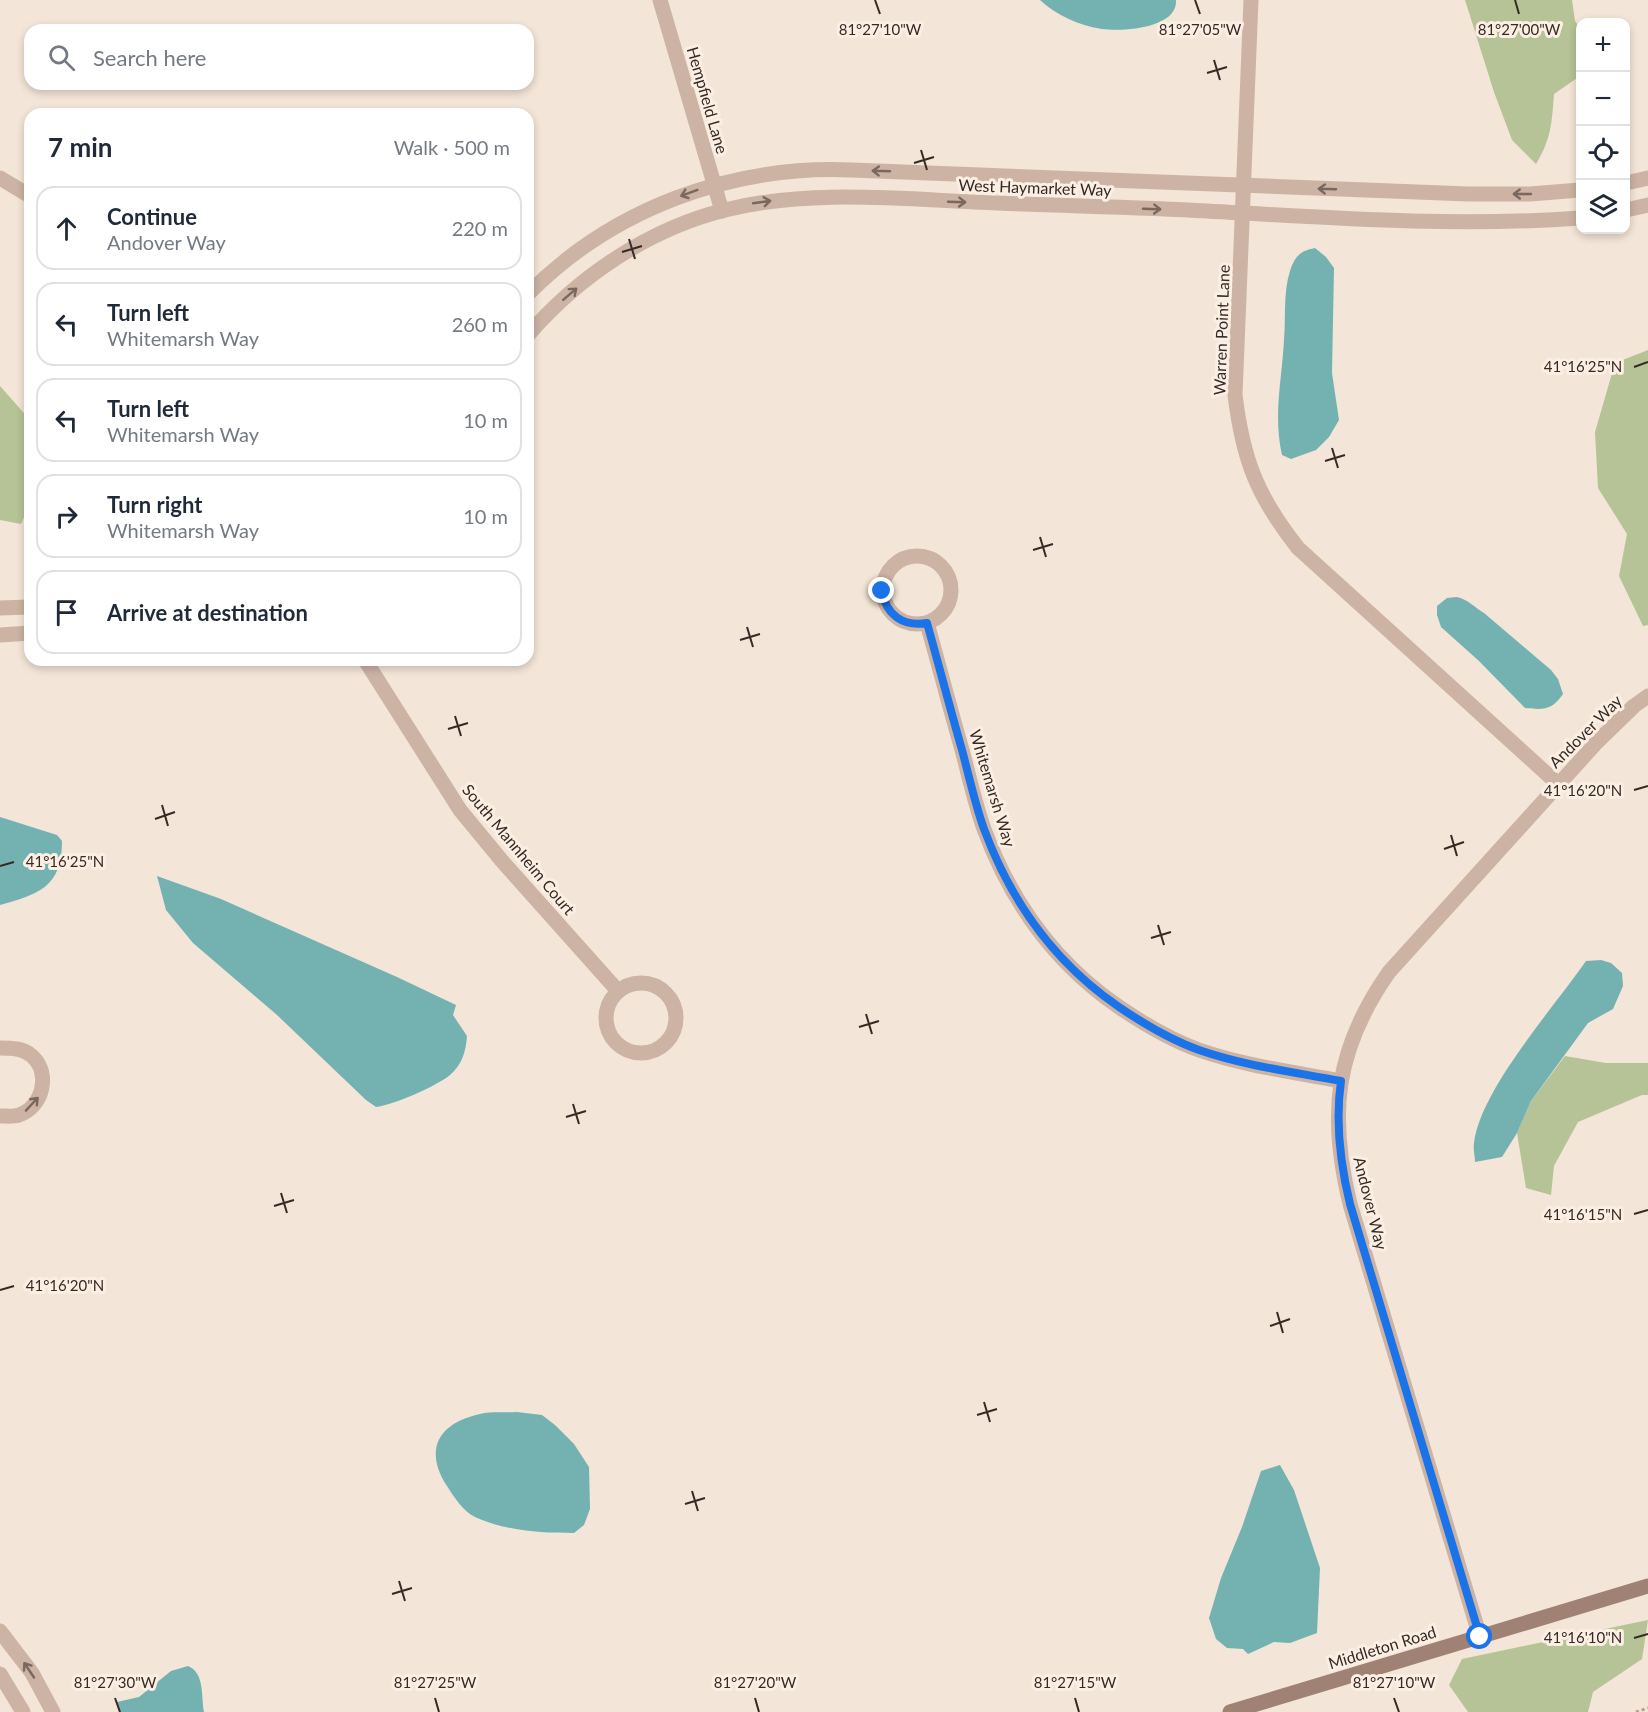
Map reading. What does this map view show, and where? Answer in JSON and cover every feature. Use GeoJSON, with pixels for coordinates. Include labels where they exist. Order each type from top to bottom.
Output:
{"type":"FeatureCollection","features":[{"type":"Feature","properties":{"kind":"street","name":"Hempfield Lane"},"geometry":{"type":"LineString","coordinates":[[660,0],[722,211]]}},
{"type":"Feature","properties":{"kind":"street","name":"Warren Point Lane"},"geometry":{"type":"LineString","coordinates":[[1251,0],[1235,395],[1242,436],[1259,490],[1276,520],[1307,556],[1558,784]]}},
{"type":"Feature","properties":{"kind":"street","name":"West Haymarket Way"},"geometry":{"type":"LineString","coordinates":[[534,288],[557,267],[604,233],[660,204],[714,184],[773,173],[820,168],[1468,194],[1530,194],[1576,190]]}},
{"type":"Feature","properties":{"kind":"street"},"geometry":{"type":"LineString","coordinates":[[0,178],[24,192]]}},
{"type":"Feature","properties":{"kind":"street"},"geometry":{"type":"LineString","coordinates":[[1630,182],[1648,178]]}},
{"type":"Feature","properties":{"kind":"street","name":"West Haymarket Way"},"geometry":{"type":"LineString","coordinates":[[534,329],[567,296],[598,270],[635,247],[676,226],[722,211],[796,198],[849,198],[1468,222],[1576,218]]}},
{"type":"Feature","properties":{"kind":"street"},"geometry":{"type":"LineString","coordinates":[[1630,209],[1648,205]]}},
{"type":"Feature","properties":{"kind":"street"},"geometry":{"type":"LineString","coordinates":[[907,557],[930,558],[948,574],[951,598],[946,609],[938,618],[927,623],[916,625],[906,623],[896,618],[884,602],[883,580],[896,562],[907,557]]}},
{"type":"Feature","properties":{"kind":"street"},"geometry":{"type":"LineString","coordinates":[[0,608],[24,607]]}},
{"type":"Feature","properties":{"kind":"street","name":"Whitemarsh Way"},"geometry":{"type":"LineString","coordinates":[[927,623],[983,827],[1014,896],[1054,950],[1106,998],[1170,1037],[1200,1050],[1253,1065],[1341,1081]]}},
{"type":"Feature","properties":{"kind":"street"},"geometry":{"type":"LineString","coordinates":[[0,635],[24,633]]}},
{"type":"Feature","properties":{"kind":"street","name":"South Mannheim Court"},"geometry":{"type":"LineString","coordinates":[[369,666],[460,810],[501,861],[618,991]]}},
{"type":"Feature","properties":{"kind":"street","name":"Andover Way"},"geometry":{"type":"LineString","coordinates":[[1480,1637],[1350,1204],[1339,1148],[1337,1120],[1341,1081],[1348,1048],[1360,1018],[1370,998],[1389,972],[1597,742],[1634,706],[1648,696]]}},
{"type":"Feature","properties":{"kind":"street"},"geometry":{"type":"LineString","coordinates":[[639,982],[650,983],[661,988],[669,996],[675,1005],[677,1017],[670,1038],[662,1046],[652,1052],[641,1053],[621,1047],[613,1040],[606,1020],[607,1009],[611,999],[618,991],[639,982]]}},
{"type":"Feature","properties":{"kind":"street"},"geometry":{"type":"LineString","coordinates":[[0,1048],[16,1048],[32,1056],[42,1071],[43,1090],[34,1106],[19,1115],[0,1116]]}},
{"type":"Feature","properties":{"kind":"street","name":"Middleton Road"},"geometry":{"type":"LineString","coordinates":[[1230,1712],[1648,1586]]}},
{"type":"Feature","properties":{"kind":"street"},"geometry":{"type":"LineString","coordinates":[[0,1630],[32,1673],[53,1712]]}},
{"type":"Feature","properties":{"kind":"street"},"geometry":{"type":"LineString","coordinates":[[0,1674],[23,1712]]}},
{"type":"Feature","properties":{"kind":"path"},"geometry":{"type":"LineString","coordinates":[[1636,1712],[1648,1708]]}},
{"type":"Feature","properties":{"kind":"green space"},"geometry":{"type":"Polygon","coordinates":[[[1465,0],[1572,0],[1576,22],[1576,79],[1554,94],[1550,131],[1536,164],[1512,140],[1465,0]]]}},
{"type":"Feature","properties":{"kind":"green space"},"geometry":{"type":"Polygon","coordinates":[[[1648,350],[1648,625],[1643,626],[1619,576],[1627,534],[1598,488],[1595,432],[1615,363],[1648,350]]]}},
{"type":"Feature","properties":{"kind":"green space"},"geometry":{"type":"Polygon","coordinates":[[[0,386],[24,413],[24,517],[21,524],[0,520],[0,386]]]}},
{"type":"Feature","properties":{"kind":"green space"},"geometry":{"type":"Polygon","coordinates":[[[1565,1056],[1606,1063],[1648,1063],[1648,1095],[1642,1095],[1578,1122],[1554,1166],[1551,1195],[1526,1188],[1517,1133],[1531,1101],[1565,1056]]]}},
{"type":"Feature","properties":{"kind":"green space"},"geometry":{"type":"Polygon","coordinates":[[[1648,1620],[1642,1659],[1593,1692],[1588,1712],[1468,1712],[1449,1685],[1462,1659],[1648,1620]]]}},
{"type":"Feature","properties":{"kind":"water"},"geometry":{"type":"Polygon","coordinates":[[[1040,0],[1176,0],[1174,9],[1168,17],[1159,22],[1135,29],[1111,30],[1094,28],[1077,22],[1061,15],[1040,0]]]}},
{"type":"Feature","properties":{"kind":"water"},"geometry":{"type":"Polygon","coordinates":[[[1315,248],[1334,268],[1332,373],[1339,420],[1329,437],[1316,450],[1291,459],[1282,455],[1278,426],[1286,288],[1296,258],[1305,251],[1315,248]]]}},
{"type":"Feature","properties":{"kind":"water"},"geometry":{"type":"Polygon","coordinates":[[[1457,597],[1484,613],[1551,670],[1558,679],[1563,694],[1555,703],[1542,709],[1525,708],[1479,661],[1441,627],[1437,606],[1447,598],[1457,597]]]}},
{"type":"Feature","properties":{"kind":"water"},"geometry":{"type":"Polygon","coordinates":[[[0,817],[57,835],[62,841],[61,857],[53,879],[37,892],[0,905],[0,817]]]}},
{"type":"Feature","properties":{"kind":"water"},"geometry":{"type":"Polygon","coordinates":[[[157,876],[221,899],[456,1005],[453,1015],[467,1036],[458,1067],[444,1079],[425,1089],[393,1103],[376,1107],[277,1015],[193,943],[166,910],[157,876]]]}},
{"type":"Feature","properties":{"kind":"water"},"geometry":{"type":"Polygon","coordinates":[[[1601,960],[1611,963],[1622,973],[1623,986],[1613,1009],[1588,1023],[1531,1101],[1517,1133],[1502,1157],[1475,1162],[1474,1145],[1479,1122],[1504,1074],[1586,961],[1601,960]]]}},
{"type":"Feature","properties":{"kind":"water"},"geometry":{"type":"Polygon","coordinates":[[[517,1412],[542,1415],[574,1444],[589,1467],[590,1509],[584,1525],[574,1533],[523,1530],[475,1517],[459,1503],[440,1473],[436,1460],[436,1449],[445,1431],[466,1418],[485,1413],[517,1412]]]}},
{"type":"Feature","properties":{"kind":"water"},"geometry":{"type":"Polygon","coordinates":[[[1280,1465],[1294,1490],[1320,1568],[1317,1633],[1290,1643],[1274,1642],[1248,1654],[1243,1649],[1227,1648],[1216,1639],[1209,1618],[1221,1578],[1242,1527],[1261,1471],[1280,1465]]]}},
{"type":"Feature","properties":{"kind":"water"},"geometry":{"type":"Polygon","coordinates":[[[188,1666],[200,1679],[204,1712],[119,1712],[117,1702],[139,1697],[171,1671],[188,1666]]]}},
{"type":"Feature","properties":{"kind":"route"},"geometry":{"type":"LineString","coordinates":[[882,591],[884,602],[896,618],[916,625],[927,623],[983,827],[997,862],[1025,913],[1054,950],[1106,998],[1170,1037],[1200,1050],[1253,1065],[1341,1081],[1337,1120],[1343,1177],[1480,1637]]}}]}
